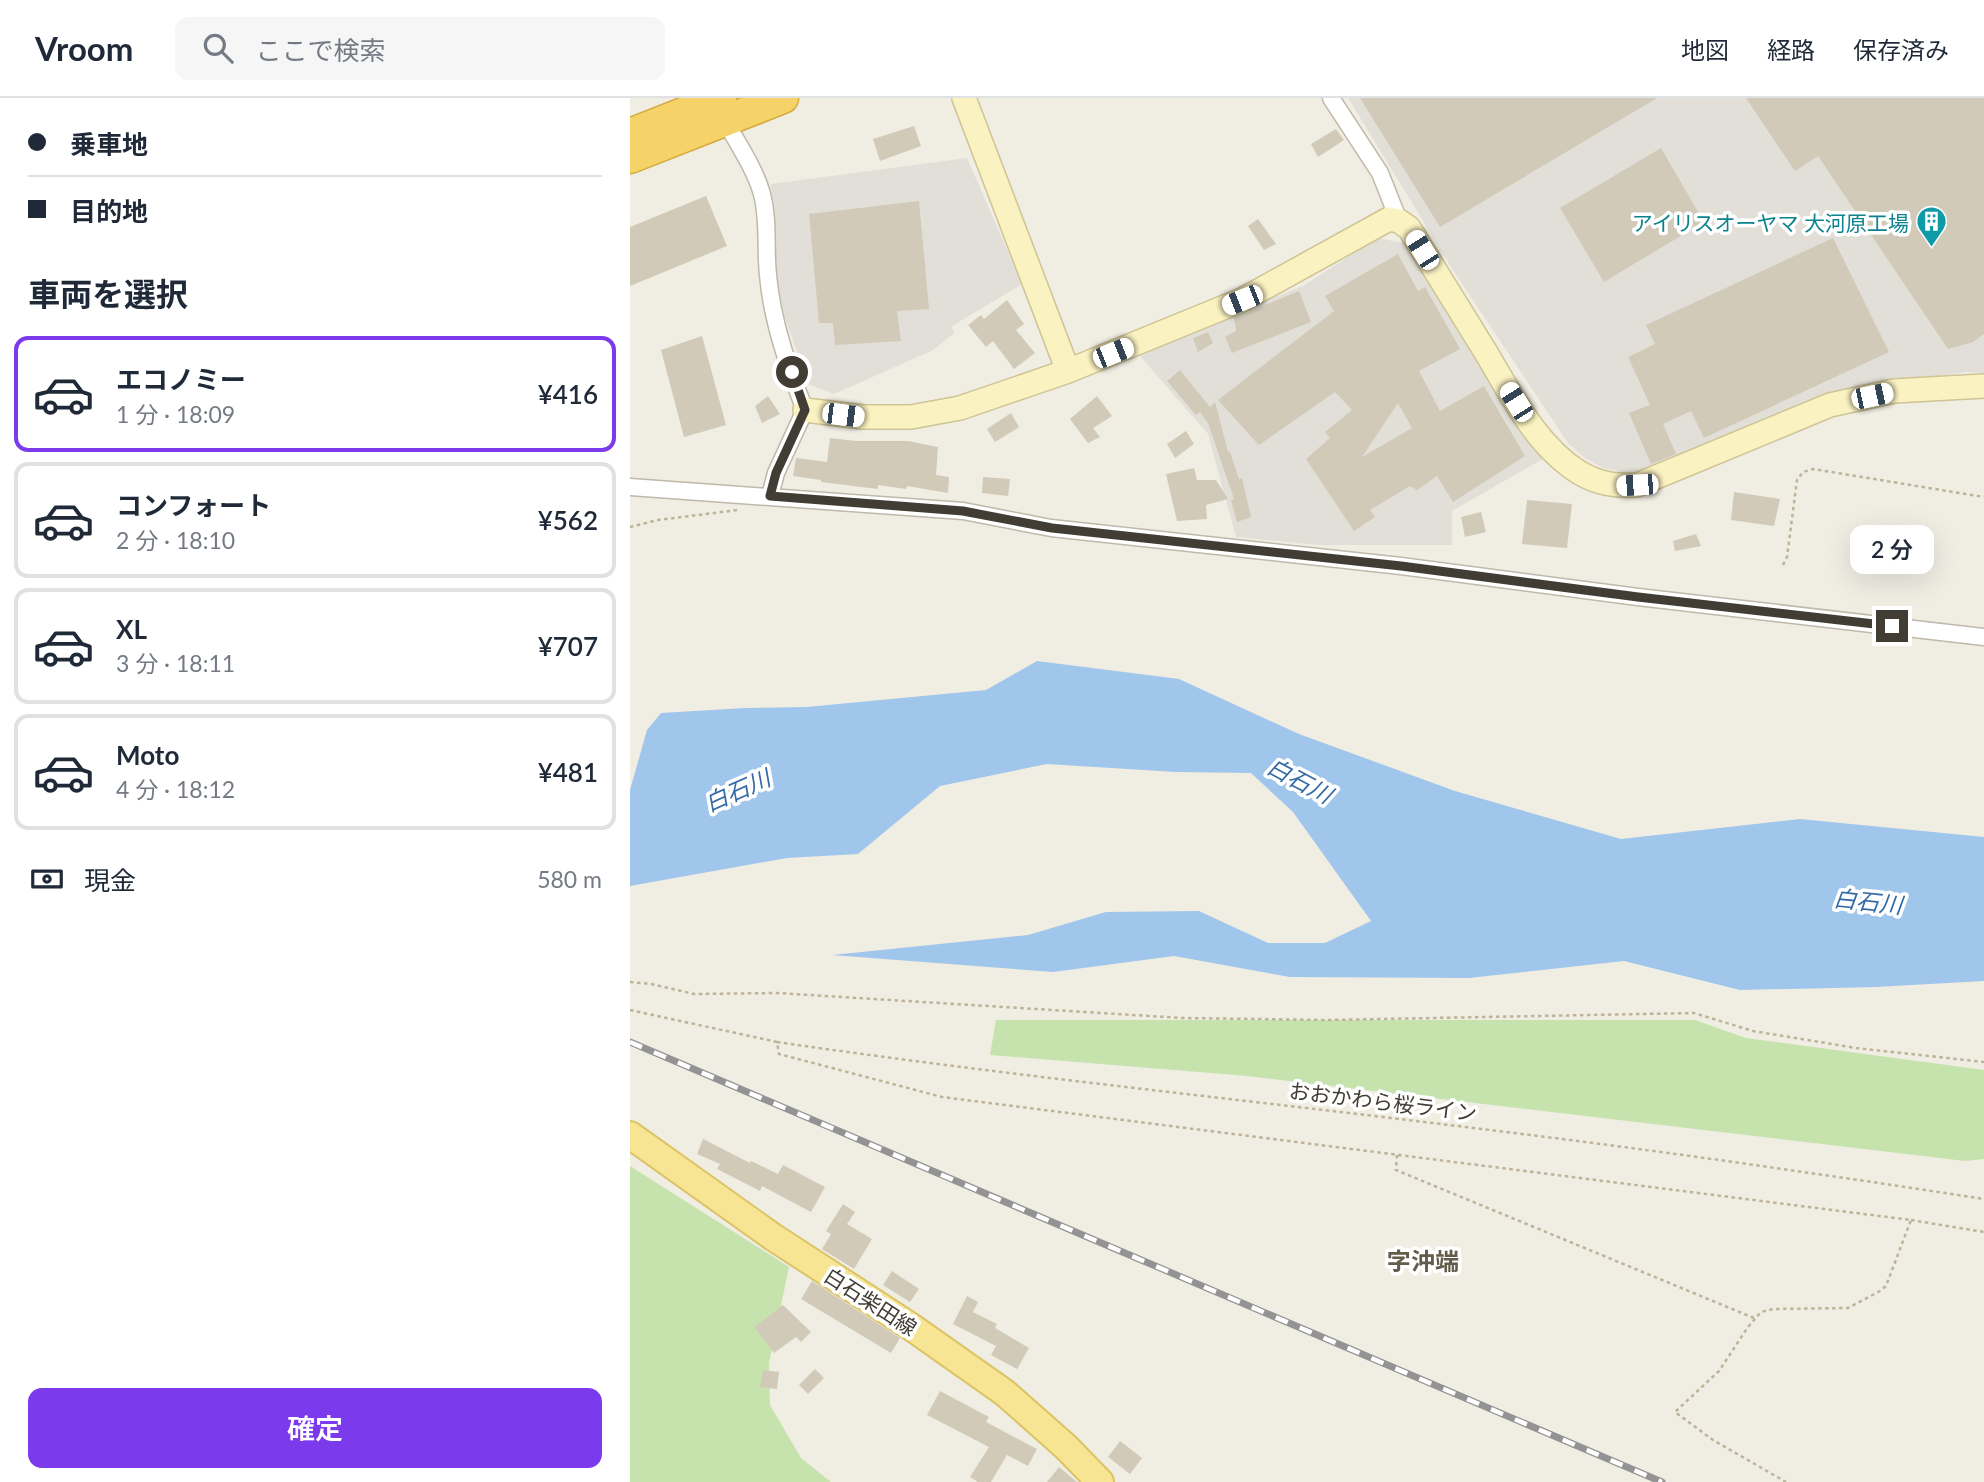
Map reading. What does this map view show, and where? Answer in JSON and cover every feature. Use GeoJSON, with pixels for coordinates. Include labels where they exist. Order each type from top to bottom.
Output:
{"type":"FeatureCollection","features":[{"type":"Feature","properties":{"kind":"highway"},"geometry":{"type":"LineString","coordinates":[[630,134],[718,105],[783,98]]}},
{"type":"Feature","properties":{"kind":"highway"},"geometry":{"type":"LineString","coordinates":[[630,158],[718,105]]}},
{"type":"Feature","properties":{"kind":"main road","name":"白石柴田線"},"geometry":{"type":"LineString","coordinates":[[630,1135],[772,1237],[910,1326],[1005,1393],[1066,1447],[1100,1482]]}},
{"type":"Feature","properties":{"kind":"street"},"geometry":{"type":"LineString","coordinates":[[964,98],[1068,371]]}},
{"type":"Feature","properties":{"kind":"street"},"geometry":{"type":"LineString","coordinates":[[1331,98],[1380,173],[1399,221]]}},
{"type":"Feature","properties":{"kind":"street"},"geometry":{"type":"LineString","coordinates":[[718,105],[762,192],[768,229],[767,273],[771,300],[776,325],[805,410],[776,473],[770,496]]}},
{"type":"Feature","properties":{"kind":"street"},"geometry":{"type":"LineString","coordinates":[[805,410],[863,417],[911,417],[960,408],[1068,371],[1242,300],[1389,219],[1399,221],[1409,228],[1530,424],[1559,456],[1579,472],[1601,483],[1617,486],[1637,485],[1830,405],[1894,391],[1984,386]]}},
{"type":"Feature","properties":{"kind":"street"},"geometry":{"type":"LineString","coordinates":[[630,486],[963,511],[1052,528],[1401,566],[1984,637]]}},
{"type":"Feature","properties":{"kind":"path"},"geometry":{"type":"LineString","coordinates":[[1783,565],[1787,556],[1797,480],[1802,472],[1813,469],[1984,497]]}},
{"type":"Feature","properties":{"kind":"path"},"geometry":{"type":"LineString","coordinates":[[630,527],[658,520],[735,512],[770,496]]}},
{"type":"Feature","properties":{"kind":"path"},"geometry":{"type":"LineString","coordinates":[[630,982],[694,993],[777,993],[1182,1018],[1328,1020],[1694,1013],[1753,1031],[1856,1048],[1984,1062]]}},
{"type":"Feature","properties":{"kind":"path","name":"おおかわら桜ライン"},"geometry":{"type":"LineString","coordinates":[[630,1010],[776,1042],[945,1066],[1512,1133],[1823,1174],[1984,1199]]}},
{"type":"Feature","properties":{"kind":"path"},"geometry":{"type":"LineString","coordinates":[[776,1042],[779,1054],[942,1097],[1911,1220],[1984,1232]]}},
{"type":"Feature","properties":{"kind":"path"},"geometry":{"type":"LineString","coordinates":[[1397,1155],[1396,1170],[1754,1318]]}},
{"type":"Feature","properties":{"kind":"path"},"geometry":{"type":"LineString","coordinates":[[1786,1482],[1713,1440],[1675,1412],[1719,1371],[1760,1312],[1773,1309],[1848,1308],[1880,1291],[1886,1286],[1911,1220]]}},
{"type":"Feature","properties":{"kind":"shaded area","name":"アイリスオーヤマ 大河原工場"},"geometry":{"type":"Polygon","coordinates":[[[1348,98],[1984,98],[1984,373],[1967,372],[1856,387],[1680,459],[1633,474],[1603,468],[1585,458],[1568,443],[1453,270],[1348,98]]]}},
{"type":"Feature","properties":{"kind":"shaded area"},"geometry":{"type":"Polygon","coordinates":[[[967,158],[1022,284],[952,326],[954,333],[933,350],[834,394],[808,384],[778,297],[771,184],[967,158]]]}},
{"type":"Feature","properties":{"kind":"shaded area"},"geometry":{"type":"Polygon","coordinates":[[[1377,238],[1409,244],[1548,456],[1452,511],[1452,545],[1317,545],[1236,537],[1208,434],[1140,356],[1223,317],[1303,286],[1377,238]]]}},
{"type":"Feature","properties":{"kind":"green space"},"geometry":{"type":"Polygon","coordinates":[[[996,1020],[1695,1020],[1746,1038],[1984,1070],[1984,1159],[1965,1161],[1247,1076],[990,1055],[996,1020]]]}},
{"type":"Feature","properties":{"kind":"green space"},"geometry":{"type":"Polygon","coordinates":[[[630,1166],[789,1267],[769,1363],[770,1405],[801,1458],[831,1482],[630,1482],[630,1166]]]}},
{"type":"Feature","properties":{"kind":"water","name":"白石川"},"geometry":{"type":"Polygon","coordinates":[[[1037,661],[1179,679],[1299,734],[1455,791],[1621,839],[1800,819],[1984,837],[1984,981],[1740,990],[1624,961],[1469,978],[1290,977],[1174,956],[1053,972],[832,955],[1028,935],[1106,912],[1199,911],[1268,943],[1325,943],[1371,921],[1293,812],[1251,773],[1176,772],[1047,764],[940,786],[858,854],[787,858],[630,886],[630,790],[647,730],[661,713],[807,707],[986,690],[1037,661]]]}},
{"type":"Feature","properties":{"kind":"building"},"geometry":{"type":"Polygon","coordinates":[[[1360,98],[1657,98],[1440,227],[1360,98]]]}},
{"type":"Feature","properties":{"kind":"building","name":"アイリスオーヤマ 大河原工場"},"geometry":{"type":"Polygon","coordinates":[[[1746,98],[1984,98],[1984,334],[1973,342],[1948,349],[1818,156],[1795,171],[1746,98]]]}},
{"type":"Feature","properties":{"kind":"building"},"geometry":{"type":"Polygon","coordinates":[[[914,126],[921,146],[880,161],[873,139],[914,126]]]}},
{"type":"Feature","properties":{"kind":"building"},"geometry":{"type":"Polygon","coordinates":[[[1336,129],[1344,140],[1318,157],[1311,144],[1336,129]]]}},
{"type":"Feature","properties":{"kind":"building"},"geometry":{"type":"Polygon","coordinates":[[[1661,148],[1704,222],[1604,282],[1560,208],[1661,148]]]}},
{"type":"Feature","properties":{"kind":"building"},"geometry":{"type":"Polygon","coordinates":[[[706,196],[727,246],[630,286],[630,227],[706,196]]]}},
{"type":"Feature","properties":{"kind":"building"},"geometry":{"type":"Polygon","coordinates":[[[919,201],[929,309],[897,311],[901,341],[835,345],[833,323],[819,323],[809,214],[919,201]]]}},
{"type":"Feature","properties":{"kind":"building"},"geometry":{"type":"Polygon","coordinates":[[[1258,219],[1276,244],[1264,250],[1248,226],[1258,219]]]}},
{"type":"Feature","properties":{"kind":"building"},"geometry":{"type":"Polygon","coordinates":[[[1833,238],[1889,352],[1704,438],[1691,411],[1663,424],[1676,454],[1651,464],[1629,413],[1650,405],[1628,357],[1655,344],[1646,325],[1833,238]]]}},
{"type":"Feature","properties":{"kind":"building"},"geometry":{"type":"Polygon","coordinates":[[[1398,254],[1418,291],[1425,287],[1460,349],[1419,371],[1440,411],[1484,386],[1525,456],[1453,502],[1437,476],[1417,490],[1410,486],[1370,510],[1375,517],[1354,531],[1306,459],[1330,438],[1325,432],[1352,410],[1335,392],[1259,445],[1218,400],[1334,311],[1325,296],[1398,254]],[[1398,403],[1362,457],[1412,428],[1398,403]]]}},
{"type":"Feature","properties":{"kind":"building"},"geometry":{"type":"Polygon","coordinates":[[[1299,291],[1311,322],[1232,353],[1225,337],[1236,331],[1234,318],[1299,291]]]}},
{"type":"Feature","properties":{"kind":"building"},"geometry":{"type":"Polygon","coordinates":[[[1007,300],[1024,324],[1016,330],[1035,353],[1014,369],[993,341],[986,347],[968,325],[981,315],[984,319],[1007,300]]]}},
{"type":"Feature","properties":{"kind":"building"},"geometry":{"type":"Polygon","coordinates":[[[1208,332],[1213,343],[1198,352],[1193,338],[1208,332]]]}},
{"type":"Feature","properties":{"kind":"building"},"geometry":{"type":"Polygon","coordinates":[[[702,336],[726,425],[684,437],[661,350],[702,336]]]}},
{"type":"Feature","properties":{"kind":"building"},"geometry":{"type":"Polygon","coordinates":[[[1180,370],[1210,407],[1215,402],[1228,452],[1239,479],[1242,478],[1251,517],[1237,522],[1231,500],[1234,499],[1208,423],[1200,412],[1196,415],[1167,381],[1180,370]]]}},
{"type":"Feature","properties":{"kind":"building"},"geometry":{"type":"Polygon","coordinates":[[[768,396],[780,414],[762,423],[755,406],[768,396]]]}},
{"type":"Feature","properties":{"kind":"building"},"geometry":{"type":"Polygon","coordinates":[[[1097,396],[1112,416],[1093,428],[1100,437],[1088,443],[1070,419],[1097,396]]]}},
{"type":"Feature","properties":{"kind":"building"},"geometry":{"type":"Polygon","coordinates":[[[1011,413],[1019,427],[995,442],[987,429],[1011,413]]]}},
{"type":"Feature","properties":{"kind":"building"},"geometry":{"type":"Polygon","coordinates":[[[1186,431],[1194,444],[1175,458],[1167,444],[1186,431]]]}},
{"type":"Feature","properties":{"kind":"building"},"geometry":{"type":"Polygon","coordinates":[[[830,438],[908,441],[938,447],[936,475],[949,477],[948,493],[907,486],[906,489],[878,485],[878,489],[793,476],[796,458],[827,462],[830,438]]]}},
{"type":"Feature","properties":{"kind":"building"},"geometry":{"type":"Polygon","coordinates":[[[1194,468],[1197,480],[1216,480],[1228,499],[1206,505],[1207,519],[1177,521],[1166,474],[1194,468]]]}},
{"type":"Feature","properties":{"kind":"building"},"geometry":{"type":"Polygon","coordinates":[[[983,477],[1010,479],[1008,496],[982,493],[983,477]]]}},
{"type":"Feature","properties":{"kind":"building"},"geometry":{"type":"Polygon","coordinates":[[[1734,492],[1780,499],[1774,526],[1731,520],[1734,492]]]}},
{"type":"Feature","properties":{"kind":"building"},"geometry":{"type":"Polygon","coordinates":[[[1527,500],[1572,504],[1567,548],[1522,544],[1527,500]]]}},
{"type":"Feature","properties":{"kind":"building"},"geometry":{"type":"Polygon","coordinates":[[[1481,512],[1486,532],[1465,537],[1461,517],[1481,512]]]}},
{"type":"Feature","properties":{"kind":"building"},"geometry":{"type":"Polygon","coordinates":[[[1696,534],[1701,546],[1675,551],[1673,541],[1696,534]]]}},
{"type":"Feature","properties":{"kind":"building"},"geometry":{"type":"Polygon","coordinates":[[[703,1139],[750,1163],[751,1161],[778,1174],[783,1165],[825,1187],[811,1212],[762,1186],[760,1191],[717,1169],[720,1164],[697,1154],[703,1139]]]}},
{"type":"Feature","properties":{"kind":"building"},"geometry":{"type":"Polygon","coordinates":[[[843,1204],[855,1212],[847,1224],[872,1239],[854,1269],[822,1249],[831,1234],[826,1231],[843,1204]]]}},
{"type":"Feature","properties":{"kind":"building"},"geometry":{"type":"Polygon","coordinates":[[[892,1271],[919,1289],[910,1302],[883,1285],[892,1271]]]}},
{"type":"Feature","properties":{"kind":"building"},"geometry":{"type":"Polygon","coordinates":[[[812,1281],[900,1338],[891,1353],[801,1299],[812,1281]]]}},
{"type":"Feature","properties":{"kind":"building"},"geometry":{"type":"Polygon","coordinates":[[[967,1296],[978,1302],[973,1312],[997,1324],[995,1328],[1029,1348],[1017,1369],[991,1355],[996,1346],[953,1324],[967,1296]]]}},
{"type":"Feature","properties":{"kind":"building"},"geometry":{"type":"Polygon","coordinates":[[[783,1305],[811,1332],[801,1342],[796,1337],[774,1353],[754,1327],[783,1305]]]}},
{"type":"Feature","properties":{"kind":"building"},"geometry":{"type":"Polygon","coordinates":[[[815,1369],[824,1378],[808,1394],[799,1385],[815,1369]]]}},
{"type":"Feature","properties":{"kind":"building"},"geometry":{"type":"Polygon","coordinates":[[[763,1370],[779,1372],[777,1389],[760,1387],[763,1370]]]}},
{"type":"Feature","properties":{"kind":"building"},"geometry":{"type":"Polygon","coordinates":[[[940,1391],[989,1417],[986,1422],[1037,1449],[1028,1466],[1007,1455],[991,1482],[978,1482],[970,1477],[989,1447],[927,1415],[940,1391]]]}},
{"type":"Feature","properties":{"kind":"building"},"geometry":{"type":"Polygon","coordinates":[[[1120,1441],[1142,1458],[1130,1474],[1108,1457],[1120,1441]]]}},
{"type":"Feature","properties":{"kind":"building"},"geometry":{"type":"Polygon","coordinates":[[[1059,1467],[1077,1482],[1047,1482],[1059,1467]]]}},
{"type":"Feature","properties":{"kind":"railway"},"geometry":{"type":"LineString","coordinates":[[630,1042],[1662,1482]]}},
{"type":"Feature","properties":{"kind":"place","name":"アイリスオーヤマ 大河原工場"},"geometry":{"type":"Point","coordinates":[1932,249]}},
{"type":"Feature","properties":{"kind":"district","name":"字沖端"},"geometry":{"type":"Point","coordinates":[1423,1260]}},
{"type":"Feature","properties":{"kind":"route"},"geometry":{"type":"LineString","coordinates":[[792,372],[805,410],[776,473],[770,496],[963,511],[1052,528],[1401,566],[1892,626]]}}]}
